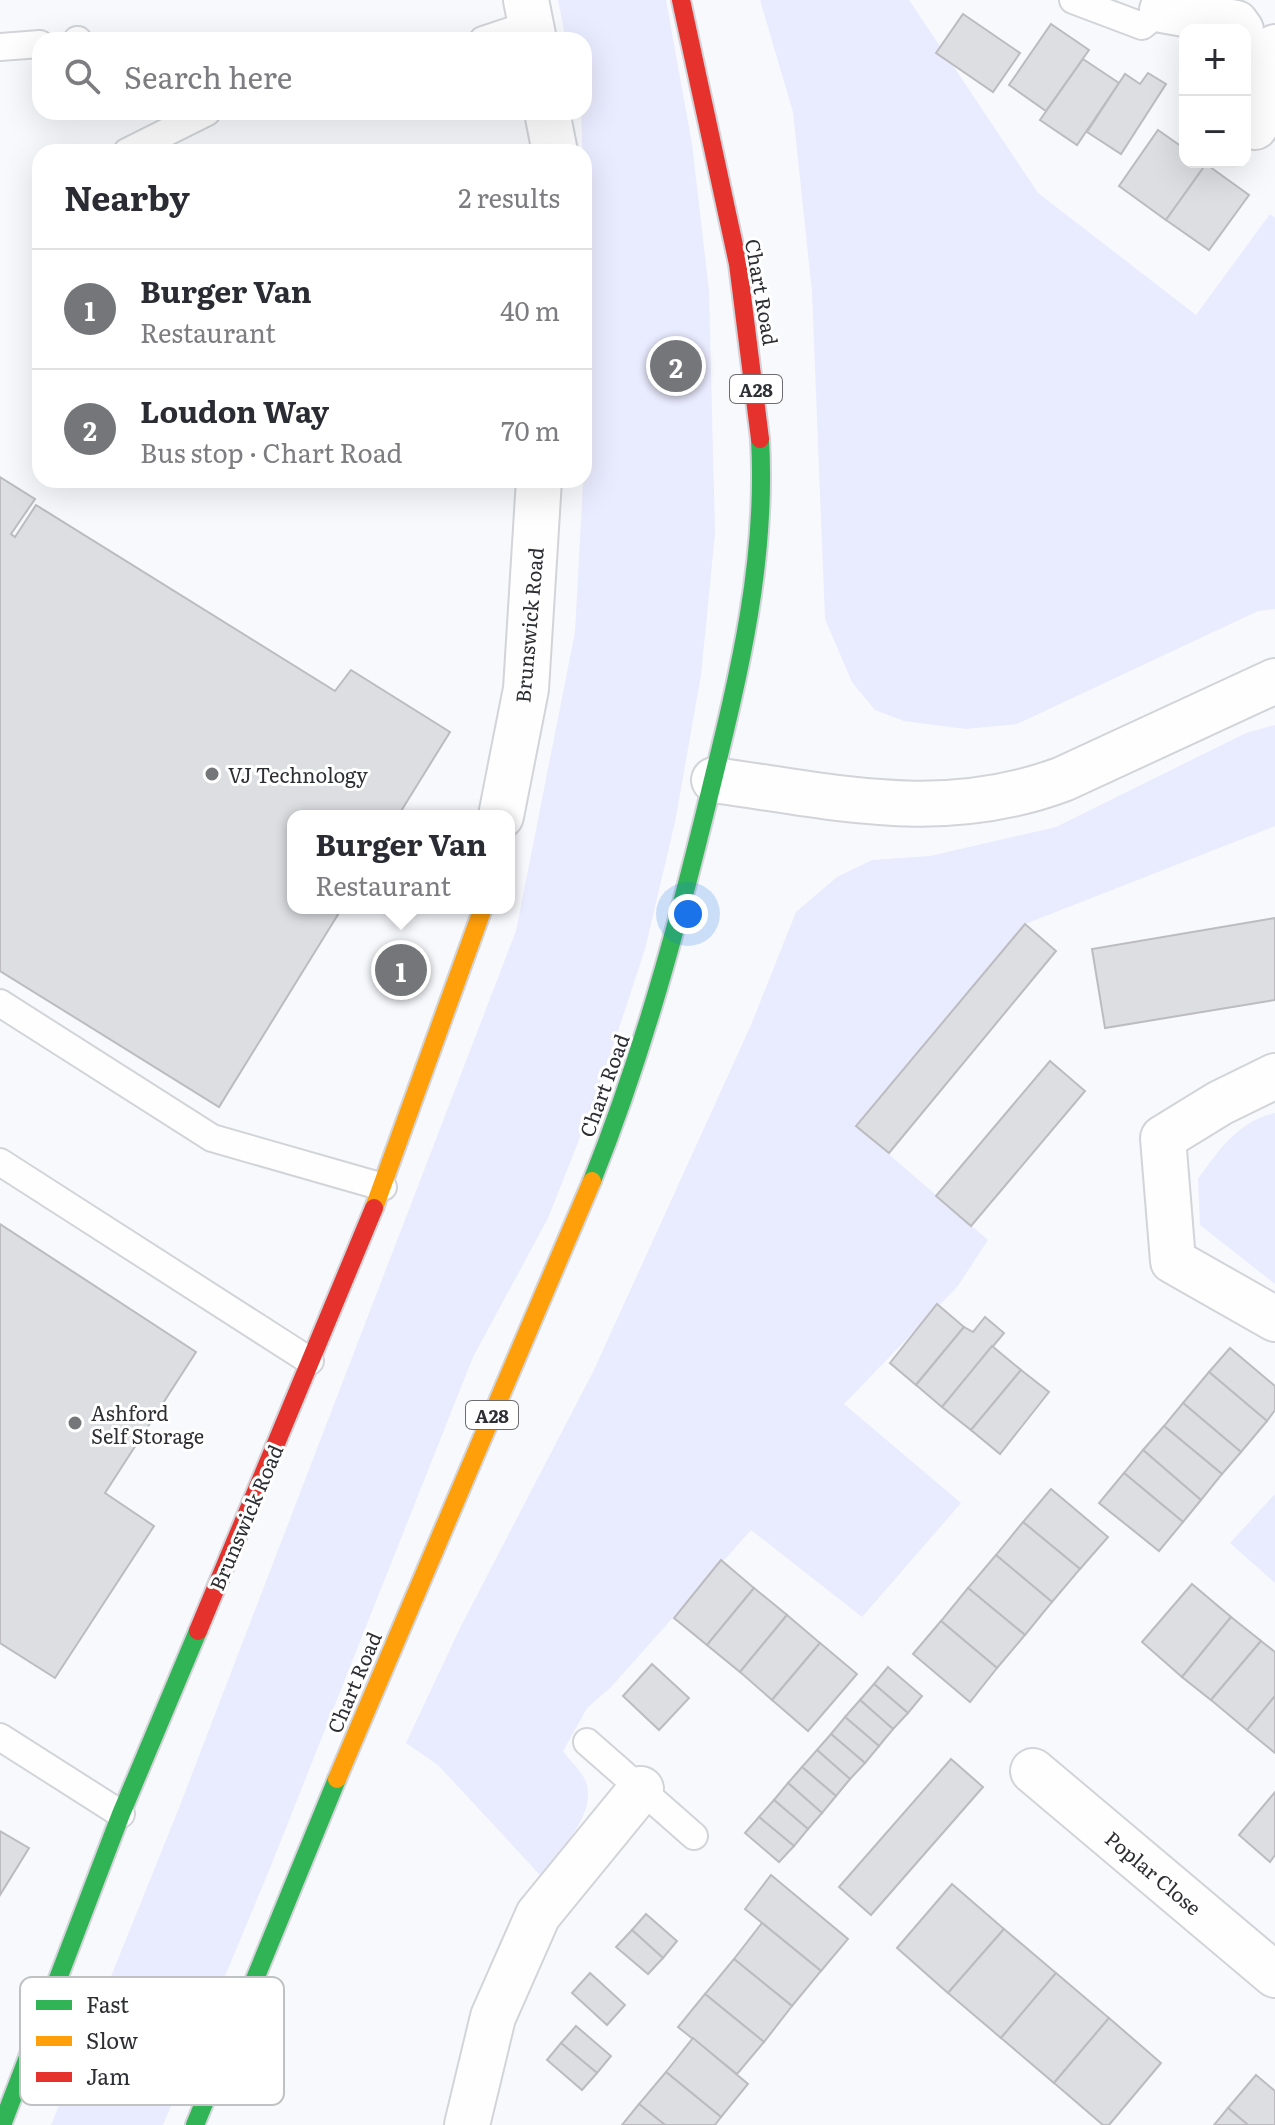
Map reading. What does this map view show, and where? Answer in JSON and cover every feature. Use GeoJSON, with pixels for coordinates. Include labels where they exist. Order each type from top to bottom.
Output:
{"type":"FeatureCollection","features":[{"type":"Feature","properties":{"kind":"main road","name":"Chart Road"},"geometry":{"type":"LineString","coordinates":[[255,1977],[338,1773],[558,1261],[631,1077],[682,910],[754,602],[762,473],[759,416],[744,306],[681,0]]}},
{"type":"Feature","properties":{"kind":"main road","name":"Brunswick Road"},"geometry":{"type":"LineString","coordinates":[[59,1977],[121,1814],[383,1187],[481,914]]}},
{"type":"Feature","properties":{"kind":"main road","name":"Brunswick Road"},"geometry":{"type":"LineString","coordinates":[[2,2125],[20,2078]]}},
{"type":"Feature","properties":{"kind":"main road","name":"Chart Road"},"geometry":{"type":"LineString","coordinates":[[195,2125],[203,2105]]}},
{"type":"Feature","properties":{"kind":"street"},"geometry":{"type":"LineString","coordinates":[[1162,10],[1236,23],[1256,42],[1255,127]]}},
{"type":"Feature","properties":{"kind":"street"},"geometry":{"type":"LineString","coordinates":[[549,120],[553,144]]}},
{"type":"Feature","properties":{"kind":"street","name":"Brunswick Road"},"geometry":{"type":"LineString","coordinates":[[502,810],[526,689],[539,488]]}},
{"type":"Feature","properties":{"kind":"street"},"geometry":{"type":"LineString","coordinates":[[714,780],[901,805],[978,802],[1032,790],[1063,779],[1275,681]]}},
{"type":"Feature","properties":{"kind":"street"},"geometry":{"type":"LineString","coordinates":[[1275,1076],[1220,1103],[1163,1138],[1173,1261],[1275,1319]]}},
{"type":"Feature","properties":{"kind":"street","name":"Poplar Close"},"geometry":{"type":"LineString","coordinates":[[1033,1771],[1275,1975]]}},
{"type":"Feature","properties":{"kind":"street"},"geometry":{"type":"LineString","coordinates":[[467,2125],[493,2017],[538,1915],[641,1789]]}},
{"type":"Feature","properties":{"kind":"lane"},"geometry":{"type":"LineString","coordinates":[[1073,0],[1142,26],[1162,10]]}},
{"type":"Feature","properties":{"kind":"lane"},"geometry":{"type":"LineString","coordinates":[[503,32],[530,21]]}},
{"type":"Feature","properties":{"kind":"lane"},"geometry":{"type":"LineString","coordinates":[[0,47],[32,45]]}},
{"type":"Feature","properties":{"kind":"lane"},"geometry":{"type":"LineString","coordinates":[[143,144],[191,120]]}},
{"type":"Feature","properties":{"kind":"lane"},"geometry":{"type":"LineString","coordinates":[[0,1003],[212,1138],[383,1187]]}},
{"type":"Feature","properties":{"kind":"lane"},"geometry":{"type":"LineString","coordinates":[[0,1162],[310,1361]]}},
{"type":"Feature","properties":{"kind":"lane"},"geometry":{"type":"LineString","coordinates":[[0,1737],[121,1814]]}},
{"type":"Feature","properties":{"kind":"lane"},"geometry":{"type":"LineString","coordinates":[[587,1742],[694,1836]]}},
{"type":"Feature","properties":{"kind":"shaded area"},"geometry":{"type":"Polygon","coordinates":[[[558,0],[666,0],[692,144],[709,291],[715,534],[701,675],[675,822],[645,949],[598,1092],[548,1218],[473,1357],[225,1977],[111,1977],[177,1813],[516,931],[575,632],[583,488],[592,488],[592,144],[582,144],[581,120],[592,120],[592,32],[564,32],[558,0]]]}},
{"type":"Feature","properties":{"kind":"shaded area"},"geometry":{"type":"Polygon","coordinates":[[[760,0],[909,0],[1038,193],[1196,315],[1270,214],[1275,218],[1275,609],[1258,611],[1017,724],[966,729],[904,721],[875,710],[852,682],[825,619],[812,292],[793,112],[760,0]]]}},
{"type":"Feature","properties":{"kind":"shaded area"},"geometry":{"type":"Polygon","coordinates":[[[1275,725],[1275,826],[1025,924],[856,1126],[988,1240],[957,1287],[844,1404],[961,1503],[862,1617],[751,1530],[611,1687],[587,1708],[563,1751],[586,1782],[586,1807],[574,1832],[541,1876],[438,1765],[406,1743],[461,1626],[594,1370],[751,1025],[796,912],[837,877],[872,860],[930,856],[1056,827],[1246,733],[1275,725]]]}},
{"type":"Feature","properties":{"kind":"shaded area"},"geometry":{"type":"Polygon","coordinates":[[[1275,1113],[1275,1284],[1200,1225],[1198,1179],[1230,1138],[1250,1123],[1275,1113]]]}},
{"type":"Feature","properties":{"kind":"shaded area"},"geometry":{"type":"Polygon","coordinates":[[[1275,1494],[1275,1583],[1230,1543],[1275,1494]]]}},
{"type":"Feature","properties":{"kind":"shaded area"},"geometry":{"type":"Polygon","coordinates":[[[59,2105],[171,2105],[163,2125],[51,2125],[59,2105]]]}},
{"type":"Feature","properties":{"kind":"building"},"geometry":{"type":"Polygon","coordinates":[[[963,14],[1020,53],[993,92],[936,53],[963,14]]]}},
{"type":"Feature","properties":{"kind":"building"},"geometry":{"type":"Polygon","coordinates":[[[1051,24],[1089,50],[1046,111],[1009,85],[1051,24]]]}},
{"type":"Feature","properties":{"kind":"building"},"geometry":{"type":"Polygon","coordinates":[[[1083,59],[1119,83],[1077,145],[1040,120],[1083,59]]]}},
{"type":"Feature","properties":{"kind":"building"},"geometry":{"type":"Polygon","coordinates":[[[1148,73],[1166,84],[1121,154],[1087,132],[1125,74],[1140,84],[1148,73]]]}},
{"type":"Feature","properties":{"kind":"building"},"geometry":{"type":"Polygon","coordinates":[[[1158,130],[1179,145],[1179,168],[1203,168],[1166,220],[1119,186],[1158,130]]]}},
{"type":"Feature","properties":{"kind":"building"},"geometry":{"type":"Polygon","coordinates":[[[1203,168],[1212,168],[1249,195],[1209,250],[1166,220],[1203,168]]]}},
{"type":"Feature","properties":{"kind":"building","name":"VJ Technology"},"geometry":{"type":"Polygon","coordinates":[[[0,477],[35,499],[11,534],[15,537],[36,505],[335,691],[351,670],[450,732],[402,810],[287,810],[287,914],[338,914],[219,1107],[0,971],[0,477]]]}},
{"type":"Feature","properties":{"kind":"building"},"geometry":{"type":"Polygon","coordinates":[[[1275,918],[1275,1000],[1105,1028],[1092,949],[1275,918]]]}},
{"type":"Feature","properties":{"kind":"building"},"geometry":{"type":"Polygon","coordinates":[[[1025,924],[1056,951],[889,1153],[856,1126],[1025,924]]]}},
{"type":"Feature","properties":{"kind":"building"},"geometry":{"type":"Polygon","coordinates":[[[1050,1061],[1085,1091],[971,1226],[936,1196],[1050,1061]]]}},
{"type":"Feature","properties":{"kind":"building","name":"Ashford Self Storage"},"geometry":{"type":"Polygon","coordinates":[[[0,1224],[196,1352],[105,1493],[154,1526],[55,1678],[0,1643],[0,1224]]]}},
{"type":"Feature","properties":{"kind":"building"},"geometry":{"type":"Polygon","coordinates":[[[937,1304],[964,1327],[916,1385],[890,1363],[937,1304]]]}},
{"type":"Feature","properties":{"kind":"building"},"geometry":{"type":"Polygon","coordinates":[[[985,1317],[1004,1333],[942,1407],[916,1385],[964,1327],[973,1332],[985,1317]]]}},
{"type":"Feature","properties":{"kind":"building"},"geometry":{"type":"Polygon","coordinates":[[[992,1346],[1021,1370],[971,1430],[942,1407],[992,1346]]]}},
{"type":"Feature","properties":{"kind":"building"},"geometry":{"type":"Polygon","coordinates":[[[1230,1348],[1275,1386],[1275,1410],[1267,1421],[1209,1372],[1230,1348]]]}},
{"type":"Feature","properties":{"kind":"building"},"geometry":{"type":"Polygon","coordinates":[[[1021,1370],[1049,1392],[1000,1454],[971,1430],[1021,1370]]]}},
{"type":"Feature","properties":{"kind":"building"},"geometry":{"type":"Polygon","coordinates":[[[1209,1372],[1267,1421],[1241,1452],[1183,1403],[1209,1372]]]}},
{"type":"Feature","properties":{"kind":"building"},"geometry":{"type":"Polygon","coordinates":[[[1183,1403],[1241,1452],[1222,1474],[1164,1426],[1183,1403]]]}},
{"type":"Feature","properties":{"kind":"building"},"geometry":{"type":"Polygon","coordinates":[[[1164,1426],[1222,1474],[1201,1500],[1143,1450],[1164,1426]]]}},
{"type":"Feature","properties":{"kind":"building"},"geometry":{"type":"Polygon","coordinates":[[[1143,1450],[1201,1500],[1183,1522],[1124,1473],[1143,1450]]]}},
{"type":"Feature","properties":{"kind":"building"},"geometry":{"type":"Polygon","coordinates":[[[1124,1473],[1183,1522],[1159,1551],[1099,1503],[1124,1473]]]}},
{"type":"Feature","properties":{"kind":"building"},"geometry":{"type":"Polygon","coordinates":[[[1051,1489],[1108,1537],[1080,1569],[1023,1522],[1051,1489]]]}},
{"type":"Feature","properties":{"kind":"building"},"geometry":{"type":"Polygon","coordinates":[[[1023,1522],[1080,1569],[1052,1602],[996,1555],[1023,1522]]]}},
{"type":"Feature","properties":{"kind":"building"},"geometry":{"type":"Polygon","coordinates":[[[996,1555],[1052,1602],[1025,1635],[968,1588],[996,1555]]]}},
{"type":"Feature","properties":{"kind":"building"},"geometry":{"type":"Polygon","coordinates":[[[721,1560],[754,1588],[707,1645],[674,1618],[721,1560]]]}},
{"type":"Feature","properties":{"kind":"building"},"geometry":{"type":"Polygon","coordinates":[[[1192,1584],[1231,1617],[1182,1677],[1142,1642],[1192,1584]]]}},
{"type":"Feature","properties":{"kind":"building"},"geometry":{"type":"Polygon","coordinates":[[[754,1588],[787,1615],[740,1672],[707,1645],[754,1588]]]}},
{"type":"Feature","properties":{"kind":"building"},"geometry":{"type":"Polygon","coordinates":[[[968,1588],[1025,1635],[997,1668],[941,1621],[968,1588]]]}},
{"type":"Feature","properties":{"kind":"building"},"geometry":{"type":"Polygon","coordinates":[[[787,1615],[820,1643],[772,1700],[740,1672],[787,1615]]]}},
{"type":"Feature","properties":{"kind":"building"},"geometry":{"type":"Polygon","coordinates":[[[1231,1617],[1261,1641],[1211,1700],[1182,1677],[1231,1617]]]}},
{"type":"Feature","properties":{"kind":"building"},"geometry":{"type":"Polygon","coordinates":[[[941,1621],[997,1668],[970,1702],[913,1654],[941,1621]]]}},
{"type":"Feature","properties":{"kind":"building"},"geometry":{"type":"Polygon","coordinates":[[[1261,1641],[1275,1652],[1275,1696],[1247,1730],[1211,1700],[1261,1641]]]}},
{"type":"Feature","properties":{"kind":"building"},"geometry":{"type":"Polygon","coordinates":[[[820,1643],[857,1674],[808,1731],[772,1700],[820,1643]]]}},
{"type":"Feature","properties":{"kind":"building"},"geometry":{"type":"Polygon","coordinates":[[[652,1664],[689,1698],[659,1730],[623,1696],[652,1664]]]}},
{"type":"Feature","properties":{"kind":"building"},"geometry":{"type":"Polygon","coordinates":[[[888,1667],[922,1696],[908,1713],[874,1684],[888,1667]]]}},
{"type":"Feature","properties":{"kind":"building"},"geometry":{"type":"Polygon","coordinates":[[[874,1684],[908,1713],[893,1729],[860,1700],[874,1684]]]}},
{"type":"Feature","properties":{"kind":"building"},"geometry":{"type":"Polygon","coordinates":[[[1275,1696],[1275,1753],[1247,1730],[1275,1696]]]}},
{"type":"Feature","properties":{"kind":"building"},"geometry":{"type":"Polygon","coordinates":[[[860,1700],[893,1729],[879,1746],[845,1717],[860,1700]]]}},
{"type":"Feature","properties":{"kind":"building"},"geometry":{"type":"Polygon","coordinates":[[[845,1717],[879,1746],[865,1763],[831,1734],[845,1717]]]}},
{"type":"Feature","properties":{"kind":"building"},"geometry":{"type":"Polygon","coordinates":[[[831,1734],[865,1763],[850,1779],[817,1750],[831,1734]]]}},
{"type":"Feature","properties":{"kind":"building"},"geometry":{"type":"Polygon","coordinates":[[[817,1750],[850,1779],[836,1796],[802,1767],[817,1750]]]}},
{"type":"Feature","properties":{"kind":"building"},"geometry":{"type":"Polygon","coordinates":[[[951,1759],[983,1787],[871,1915],[839,1887],[951,1759]]]}},
{"type":"Feature","properties":{"kind":"building"},"geometry":{"type":"Polygon","coordinates":[[[802,1767],[836,1796],[822,1813],[788,1783],[802,1767]]]}},
{"type":"Feature","properties":{"kind":"building"},"geometry":{"type":"Polygon","coordinates":[[[788,1783],[822,1813],[808,1829],[774,1800],[788,1783]]]}},
{"type":"Feature","properties":{"kind":"building"},"geometry":{"type":"Polygon","coordinates":[[[1275,1792],[1275,1855],[1270,1862],[1239,1835],[1275,1792]]]}},
{"type":"Feature","properties":{"kind":"building"},"geometry":{"type":"Polygon","coordinates":[[[774,1800],[808,1829],[794,1846],[759,1817],[774,1800]]]}},
{"type":"Feature","properties":{"kind":"building"},"geometry":{"type":"Polygon","coordinates":[[[759,1817],[794,1846],[779,1862],[745,1833],[759,1817]]]}},
{"type":"Feature","properties":{"kind":"building"},"geometry":{"type":"Polygon","coordinates":[[[0,1831],[29,1848],[0,1895],[0,1831]]]}},
{"type":"Feature","properties":{"kind":"building"},"geometry":{"type":"Polygon","coordinates":[[[771,1875],[848,1939],[821,1971],[745,1909],[771,1875]]]}},
{"type":"Feature","properties":{"kind":"building"},"geometry":{"type":"Polygon","coordinates":[[[952,1884],[1004,1929],[948,1993],[897,1948],[952,1884]]]}},
{"type":"Feature","properties":{"kind":"building"},"geometry":{"type":"Polygon","coordinates":[[[646,1914],[677,1941],[663,1958],[632,1930],[646,1914]]]}},
{"type":"Feature","properties":{"kind":"building"},"geometry":{"type":"Polygon","coordinates":[[[762,1923],[821,1971],[792,2006],[734,1959],[762,1923]]]}},
{"type":"Feature","properties":{"kind":"building"},"geometry":{"type":"Polygon","coordinates":[[[1004,1929],[1056,1973],[1001,2038],[948,1993],[1004,1929]]]}},
{"type":"Feature","properties":{"kind":"building"},"geometry":{"type":"Polygon","coordinates":[[[632,1930],[663,1958],[648,1974],[616,1947],[632,1930]]]}},
{"type":"Feature","properties":{"kind":"building"},"geometry":{"type":"Polygon","coordinates":[[[734,1959],[792,2006],[764,2042],[705,1994],[734,1959]]]}},
{"type":"Feature","properties":{"kind":"building"},"geometry":{"type":"Polygon","coordinates":[[[590,1973],[625,2005],[607,2025],[572,1993],[590,1973]]]}},
{"type":"Feature","properties":{"kind":"building"},"geometry":{"type":"Polygon","coordinates":[[[1056,1973],[1109,2018],[1054,2083],[1001,2038],[1056,1973]]]}},
{"type":"Feature","properties":{"kind":"building"},"geometry":{"type":"Polygon","coordinates":[[[705,1994],[764,2042],[737,2074],[678,2027],[705,1994]]]}},
{"type":"Feature","properties":{"kind":"building"},"geometry":{"type":"Polygon","coordinates":[[[1109,2018],[1161,2063],[1109,2125],[1103,2125],[1054,2083],[1109,2018]]]}},
{"type":"Feature","properties":{"kind":"building"},"geometry":{"type":"Polygon","coordinates":[[[576,2026],[611,2056],[597,2073],[561,2043],[576,2026]]]}},
{"type":"Feature","properties":{"kind":"building"},"geometry":{"type":"Polygon","coordinates":[[[693,2038],[748,2084],[721,2117],[666,2072],[693,2038]]]}},
{"type":"Feature","properties":{"kind":"building"},"geometry":{"type":"Polygon","coordinates":[[[561,2043],[597,2073],[582,2090],[547,2060],[561,2043]]]}},
{"type":"Feature","properties":{"kind":"building"},"geometry":{"type":"Polygon","coordinates":[[[666,2072],[721,2117],[715,2125],[665,2125],[639,2104],[666,2072]]]}},
{"type":"Feature","properties":{"kind":"building"},"geometry":{"type":"Polygon","coordinates":[[[1256,2075],[1275,2091],[1275,2125],[1248,2125],[1228,2108],[1256,2075]]]}},
{"type":"Feature","properties":{"kind":"building"},"geometry":{"type":"Polygon","coordinates":[[[639,2104],[665,2125],[622,2125],[639,2104]]]}},
{"type":"Feature","properties":{"kind":"building"},"geometry":{"type":"Polygon","coordinates":[[[1228,2108],[1248,2125],[1214,2125],[1228,2108]]]}},
{"type":"Feature","properties":{"kind":"traffic: fast"},"geometry":{"type":"LineString","coordinates":[[592,1181],[658,988],[731,704],[755,573],[761,484],[760,439]]}},
{"type":"Feature","properties":{"kind":"traffic: fast"},"geometry":{"type":"LineString","coordinates":[[59,1977],[121,1814],[198,1631]]}},
{"type":"Feature","properties":{"kind":"traffic: fast"},"geometry":{"type":"LineString","coordinates":[[256,1977],[337,1779]]}},
{"type":"Feature","properties":{"kind":"traffic: fast"},"geometry":{"type":"LineString","coordinates":[[2,2125],[20,2078]]}},
{"type":"Feature","properties":{"kind":"traffic: fast"},"geometry":{"type":"LineString","coordinates":[[195,2125],[203,2105]]}},
{"type":"Feature","properties":{"kind":"traffic: slow"},"geometry":{"type":"LineString","coordinates":[[374,1208],[481,914]]}},
{"type":"Feature","properties":{"kind":"traffic: slow"},"geometry":{"type":"LineString","coordinates":[[337,1779],[592,1181]]}},
{"type":"Feature","properties":{"kind":"traffic: jam"},"geometry":{"type":"LineString","coordinates":[[681,0],[738,264],[760,439]]}},
{"type":"Feature","properties":{"kind":"traffic: jam"},"geometry":{"type":"LineString","coordinates":[[198,1631],[374,1208]]}},
{"type":"Feature","properties":{"kind":"place","name":"Loudon Way"},"geometry":{"type":"Point","coordinates":[676,366]}},
{"type":"Feature","properties":{"kind":"place","name":"VJ Technology"},"geometry":{"type":"Point","coordinates":[212,774]}},
{"type":"Feature","properties":{"kind":"place","name":"Burger Van"},"geometry":{"type":"Point","coordinates":[401,970]}},
{"type":"Feature","properties":{"kind":"place","name":"Ashford Self Storage"},"geometry":{"type":"Point","coordinates":[75,1423]}}]}
